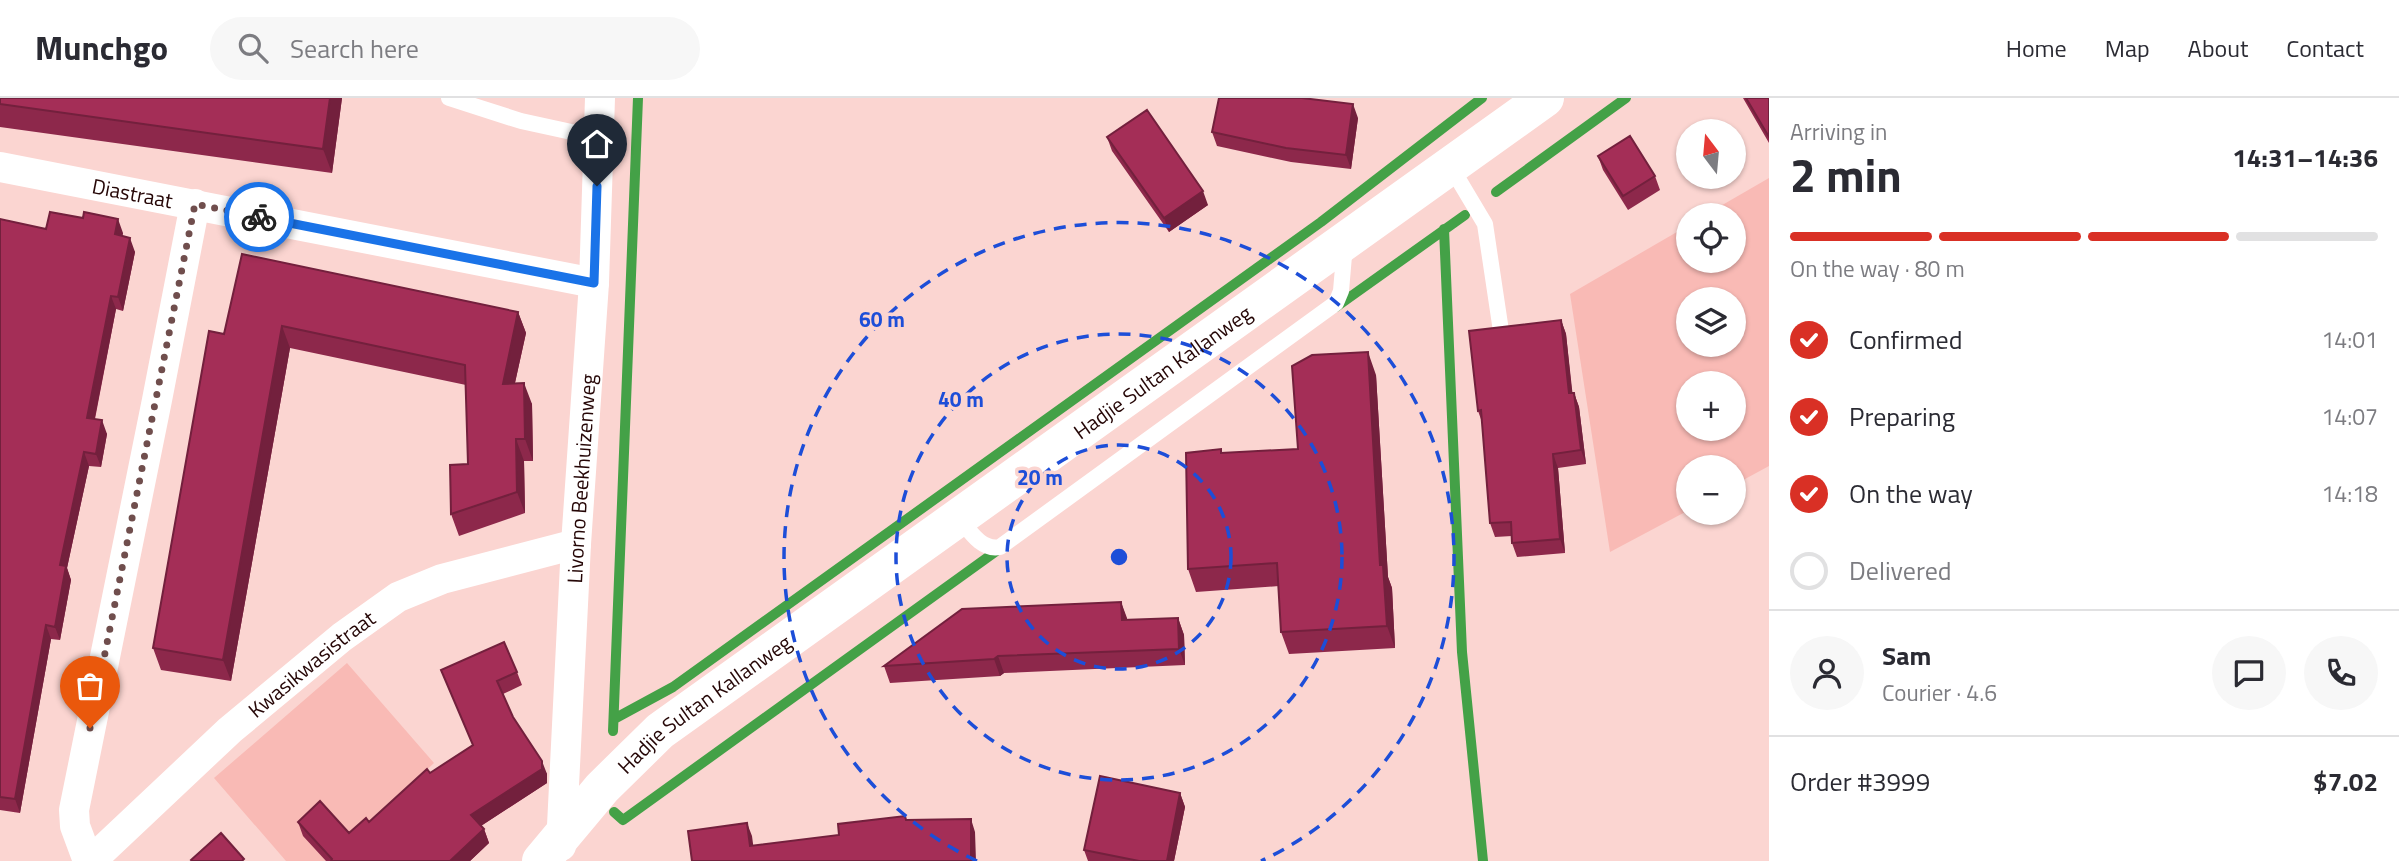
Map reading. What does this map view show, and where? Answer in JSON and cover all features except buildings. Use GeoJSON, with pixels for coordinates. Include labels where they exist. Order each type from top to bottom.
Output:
{"type":"FeatureCollection","features":[{"type":"Feature","properties":{"kind":"street","name":"Livorno Beekhuizenweg"},"geometry":{"type":"LineString","coordinates":[[554,853],[594,283],[600,98]]}},
{"type":"Feature","properties":{"kind":"street","name":"Hadjie Sultan Kallanweg"},"geometry":{"type":"LineString","coordinates":[[554,853],[602,788],[660,731],[1545,98]]}},
{"type":"Feature","properties":{"kind":"street","name":"Diastraat"},"geometry":{"type":"LineString","coordinates":[[0,167],[594,283]]}},
{"type":"Feature","properties":{"kind":"street"},"geometry":{"type":"LineString","coordinates":[[89,861],[75,826],[74,810],[195,204]]}},
{"type":"Feature","properties":{"kind":"street","name":"Kwasikwasistraat"},"geometry":{"type":"LineString","coordinates":[[89,861],[230,730],[342,638],[398,597],[442,579],[576,544]]}},
{"type":"Feature","properties":{"kind":"lane"},"geometry":{"type":"LineString","coordinates":[[449,98],[521,121],[599,138]]}},
{"type":"Feature","properties":{"kind":"lane"},"geometry":{"type":"LineString","coordinates":[[1451,167],[1485,224],[1501,331]]}},
{"type":"Feature","properties":{"kind":"shaded area"},"geometry":{"type":"Polygon","coordinates":[[[1769,178],[1769,466],[1746,478],[1746,455],[1676,455],[1676,517],[1610,552],[1570,294],[1676,233],[1676,273],[1746,273],[1746,203],[1726,203],[1769,178]]]}},
{"type":"Feature","properties":{"kind":"shaded area"},"geometry":{"type":"Polygon","coordinates":[[[347,663],[434,763],[329,861],[286,861],[214,778],[347,663]]]}},
{"type":"Feature","properties":{"kind":"waterway"},"geometry":{"type":"LineString","coordinates":[[613,731],[638,98]]}},
{"type":"Feature","properties":{"kind":"waterway"},"geometry":{"type":"LineString","coordinates":[[614,719],[673,687],[1321,222],[1482,98]]}},
{"type":"Feature","properties":{"kind":"waterway"},"geometry":{"type":"LineString","coordinates":[[1496,192],[1626,98]]}},
{"type":"Feature","properties":{"kind":"waterway"},"geometry":{"type":"LineString","coordinates":[[1336,307],[1465,215]]}},
{"type":"Feature","properties":{"kind":"waterway"},"geometry":{"type":"LineString","coordinates":[[1444,229],[1462,652],[1483,861]]}},
{"type":"Feature","properties":{"kind":"waterway"},"geometry":{"type":"LineString","coordinates":[[614,812],[623,820],[1002,547]]}},
{"type":"Feature","properties":{"kind":"way so far"},"geometry":{"type":"LineString","coordinates":[[90,728],[195,204],[259,217]]}},
{"type":"Feature","properties":{"kind":"route"},"geometry":{"type":"LineString","coordinates":[[259,217],[594,283],[597,186]]}}]}
